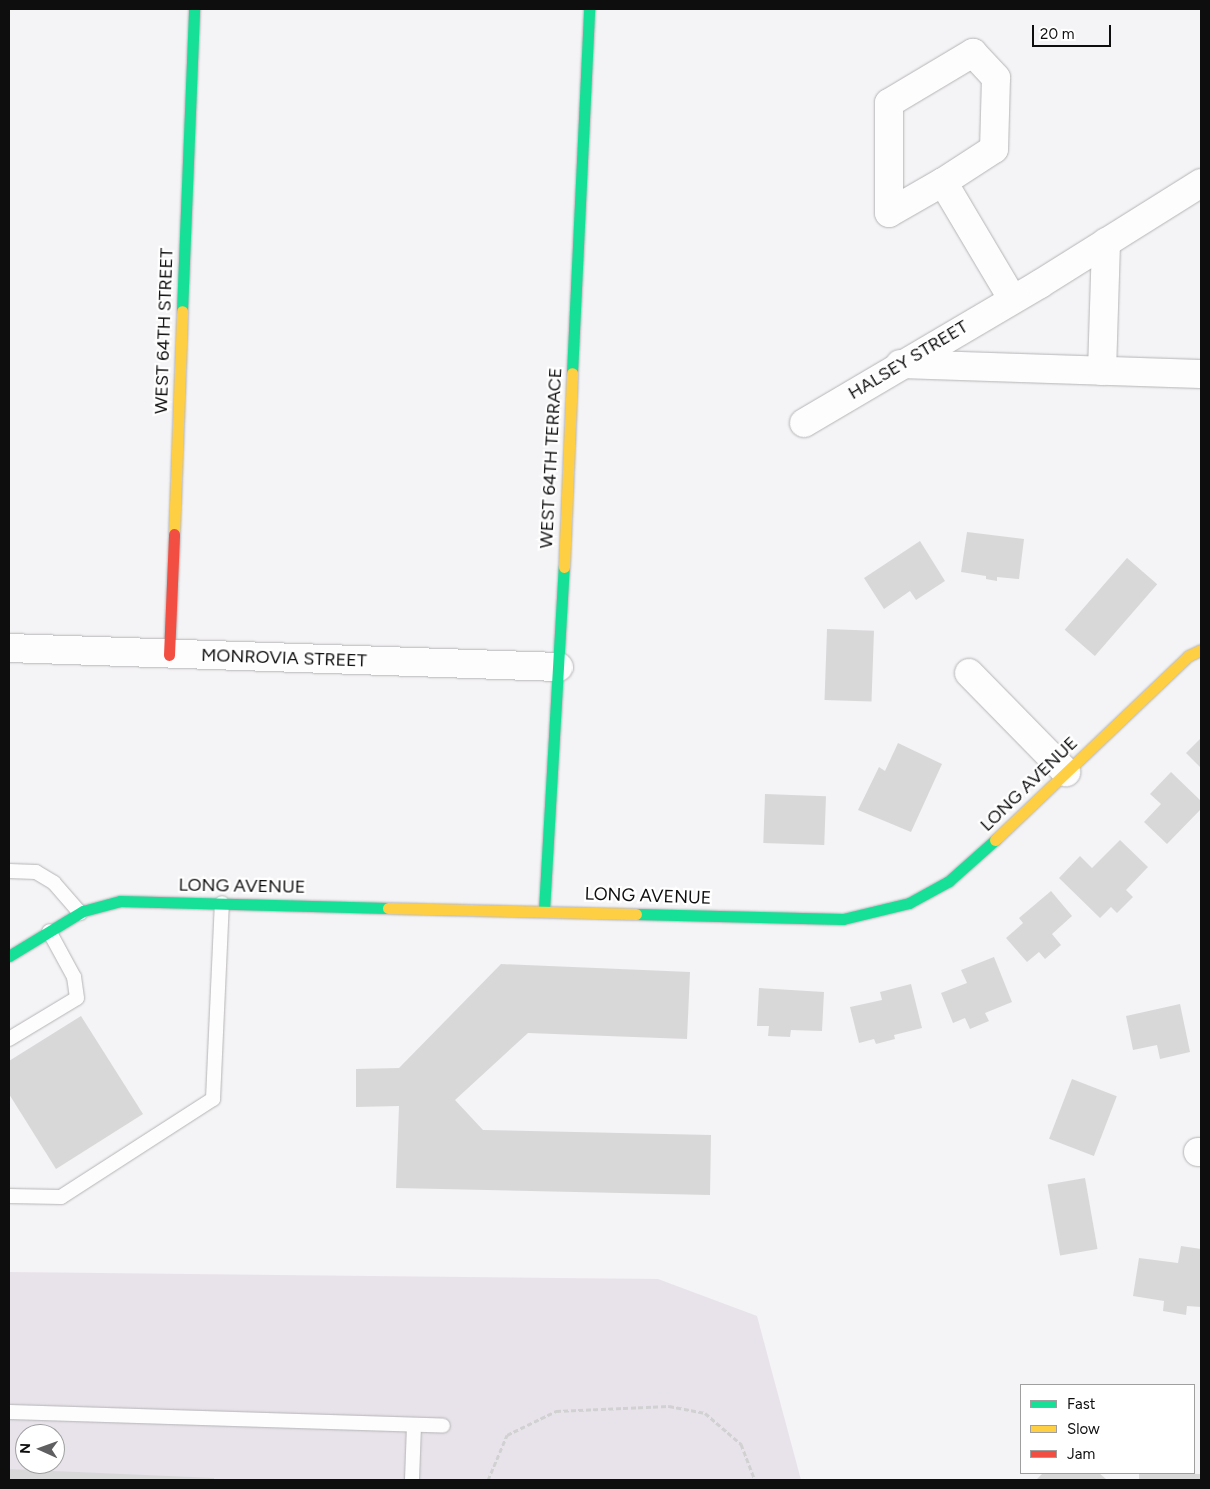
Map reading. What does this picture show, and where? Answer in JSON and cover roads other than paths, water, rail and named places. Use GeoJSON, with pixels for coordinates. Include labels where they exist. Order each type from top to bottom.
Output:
{"type":"FeatureCollection","features":[{"type":"Feature","properties":{"kind":"street","name":"WEST 64TH STREET"},"geometry":{"type":"LineString","coordinates":[[169,654],[194,9]]}},
{"type":"Feature","properties":{"kind":"street","name":"WEST 64TH TERRACE"},"geometry":{"type":"LineString","coordinates":[[544,910],[559,667],[589,9]]}},
{"type":"Feature","properties":{"kind":"street"},"geometry":{"type":"LineString","coordinates":[[973,53],[996,78],[994,148],[943,182],[889,213],[890,104],[973,53]]}},
{"type":"Feature","properties":{"kind":"street"},"geometry":{"type":"LineString","coordinates":[[943,182],[1012,298]]}},
{"type":"Feature","properties":{"kind":"street","name":"HALSEY STREET"},"geometry":{"type":"LineString","coordinates":[[804,422],[1106,242],[1201,183]]}},
{"type":"Feature","properties":{"kind":"street"},"geometry":{"type":"LineString","coordinates":[[1102,371],[1106,242]]}},
{"type":"Feature","properties":{"kind":"street"},"geometry":{"type":"LineString","coordinates":[[900,364],[1201,374]]}},
{"type":"Feature","properties":{"kind":"street","name":"MONROVIA STREET"},"geometry":{"type":"LineString","coordinates":[[9,648],[559,667]]}},
{"type":"Feature","properties":{"kind":"street","name":"LONG AVENUE"},"geometry":{"type":"LineString","coordinates":[[9,956],[80,913],[120,900],[544,910],[818,920],[843,919],[909,903],[949,881],[1188,656],[1201,650]]}},
{"type":"Feature","properties":{"kind":"street"},"geometry":{"type":"LineString","coordinates":[[969,673],[1066,772]]}},
{"type":"Feature","properties":{"kind":"lane"},"geometry":{"type":"LineString","coordinates":[[9,871],[36,872],[54,883],[80,913]]}},
{"type":"Feature","properties":{"kind":"lane"},"geometry":{"type":"LineString","coordinates":[[9,1196],[60,1197],[213,1099],[222,903]]}},
{"type":"Feature","properties":{"kind":"lane"},"geometry":{"type":"LineString","coordinates":[[9,1039],[77,998],[74,977],[49,931]]}},
{"type":"Feature","properties":{"kind":"lane"},"geometry":{"type":"LineString","coordinates":[[9,1412],[443,1426]]}},
{"type":"Feature","properties":{"kind":"lane"},"geometry":{"type":"LineString","coordinates":[[412,1480],[414,1426]]}}]}
